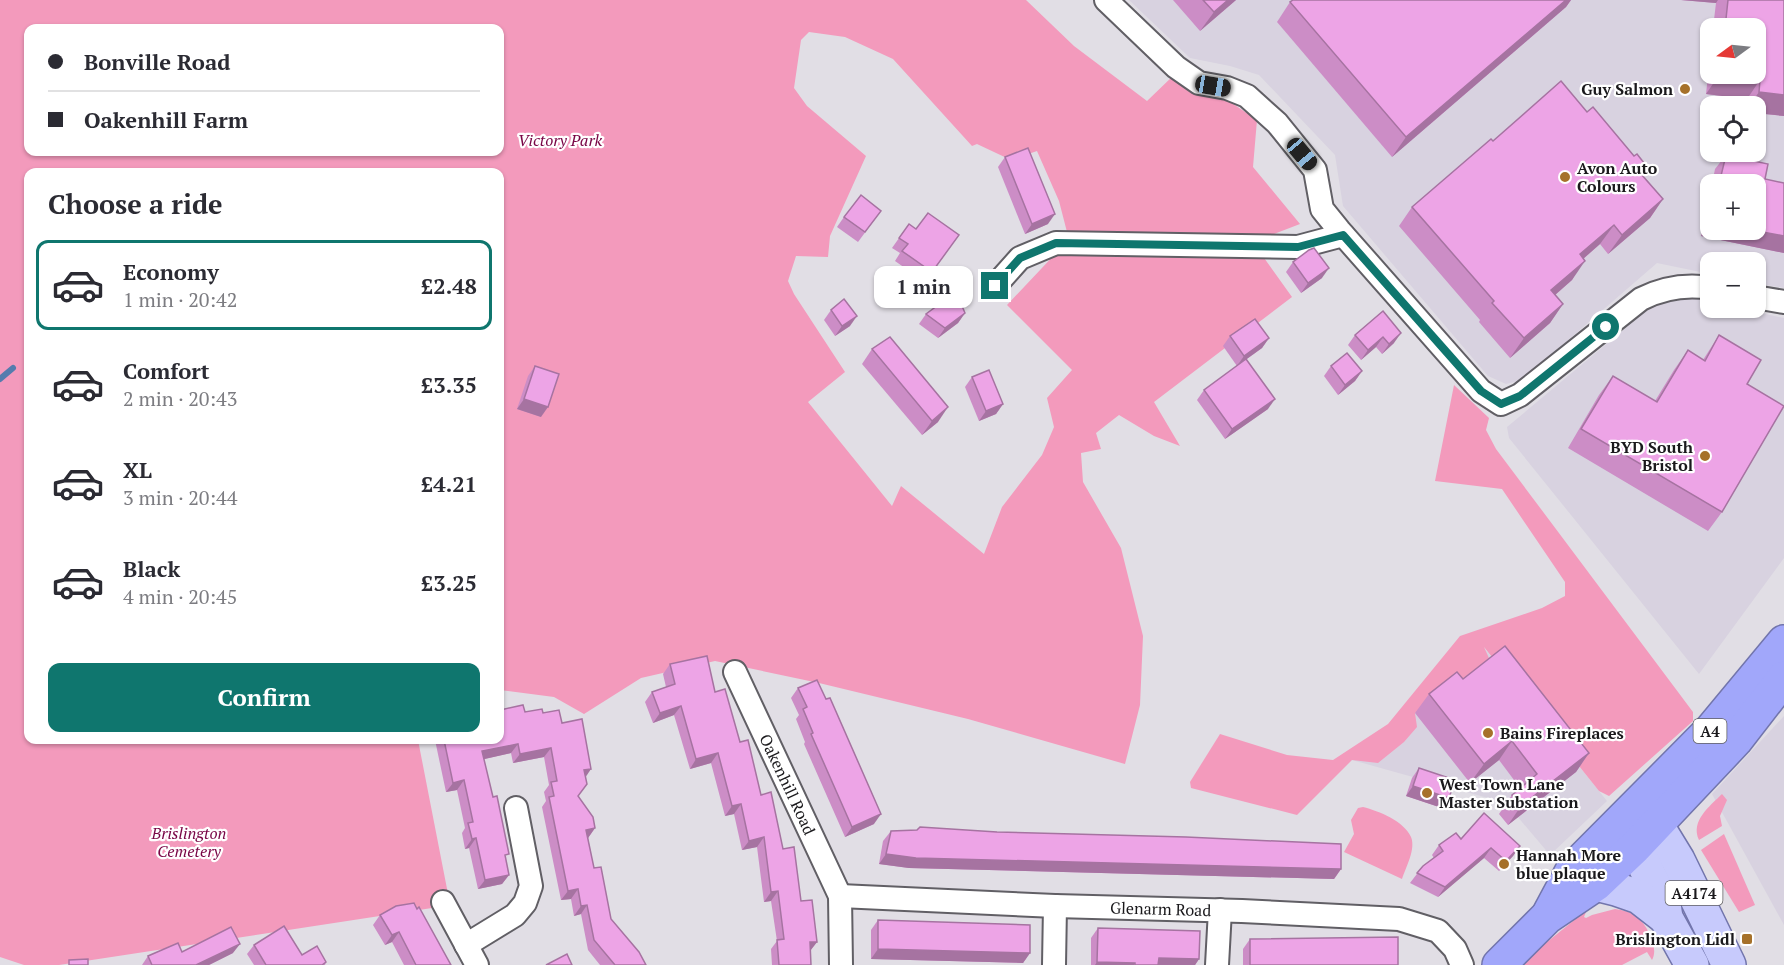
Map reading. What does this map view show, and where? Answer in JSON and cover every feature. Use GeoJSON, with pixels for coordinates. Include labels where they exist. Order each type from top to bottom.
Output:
{"type":"FeatureCollection","features":[{"type":"Feature","properties":{"kind":"highway","name":"A4"},"geometry":{"type":"LineString","coordinates":[[1499,965],[1547,917],[1596,884],[1711,730],[1784,642]]}},
{"type":"Feature","properties":{"kind":"highway","name":"A4"},"geometry":{"type":"LineString","coordinates":[[1547,917],[1573,869],[1640,828],[1736,740],[1784,678]]}},
{"type":"Feature","properties":{"kind":"main road","name":"A4174"},"geometry":{"type":"LineString","coordinates":[[1640,828],[1664,904],[1666,918],[1692,965]]}},
{"type":"Feature","properties":{"kind":"main road","name":"A4174"},"geometry":{"type":"LineString","coordinates":[[1640,828],[1678,860],[1730,965]]}},
{"type":"Feature","properties":{"kind":"main road","name":"A4174"},"geometry":{"type":"LineString","coordinates":[[1596,884],[1629,892],[1666,918]]}},
{"type":"Feature","properties":{"kind":"street"},"geometry":{"type":"LineString","coordinates":[[1106,0],[1176,67],[1199,83],[1227,88],[1247,96],[1276,123],[1315,170],[1322,209],[1481,391],[1501,404],[1520,396],[1641,299],[1661,290],[1684,286],[1700,287]]}},
{"type":"Feature","properties":{"kind":"street"},"geometry":{"type":"LineString","coordinates":[[995,286],[1020,258],[1056,243],[1298,247],[1343,235]]}},
{"type":"Feature","properties":{"kind":"street"},"geometry":{"type":"LineString","coordinates":[[1766,299],[1784,302]]}},
{"type":"Feature","properties":{"kind":"street","name":"Oakenhill Road"},"geometry":{"type":"LineString","coordinates":[[735,672],[840,896]]}},
{"type":"Feature","properties":{"kind":"street"},"geometry":{"type":"LineString","coordinates":[[466,945],[514,915],[525,903],[531,886],[516,808]]}},
{"type":"Feature","properties":{"kind":"street"},"geometry":{"type":"LineString","coordinates":[[840,896],[841,965]]}},
{"type":"Feature","properties":{"kind":"street","name":"Glenarm Road"},"geometry":{"type":"LineString","coordinates":[[840,896],[1399,919],[1438,931],[1455,949],[1462,965]]}},
{"type":"Feature","properties":{"kind":"street"},"geometry":{"type":"LineString","coordinates":[[443,902],[477,965]]}},
{"type":"Feature","properties":{"kind":"street"},"geometry":{"type":"LineString","coordinates":[[1054,965],[1055,906]]}},
{"type":"Feature","properties":{"kind":"street"},"geometry":{"type":"LineString","coordinates":[[1217,965],[1220,910]]}},
{"type":"Feature","properties":{"kind":"shaded area"},"geometry":{"type":"Polygon","coordinates":[[[1129,0],[1784,0],[1784,288],[1766,285],[1766,252],[1700,252],[1700,272],[1657,263],[1522,380],[1506,384],[1488,376],[1343,206],[1335,155],[1259,75],[1230,66],[1190,58],[1129,0]]]}},
{"type":"Feature","properties":{"kind":"shaded area"},"geometry":{"type":"Polygon","coordinates":[[[1700,299],[1700,318],[1766,318],[1766,314],[1784,318],[1784,558],[1699,674],[1509,438],[1507,427],[1652,306],[1675,300],[1700,299]]]}},
{"type":"Feature","properties":{"kind":"shaded area"},"geometry":{"type":"Polygon","coordinates":[[[1481,644],[1607,801],[1550,855],[1506,803],[1352,760],[1481,644]]]}},
{"type":"Feature","properties":{"kind":"shaded area"},"geometry":{"type":"Polygon","coordinates":[[[1784,716],[1784,925],[1712,794],[1784,716]]]}},
{"type":"Feature","properties":{"kind":"green space"},"geometry":{"type":"Polygon","coordinates":[[[0,0],[1026,0],[1074,46],[1147,101],[1174,75],[1214,91],[1257,120],[1253,167],[1300,224],[1261,239],[1067,232],[1059,201],[1037,151],[1011,160],[977,144],[972,146],[893,59],[845,37],[809,32],[801,40],[794,88],[807,106],[866,156],[830,236],[828,257],[796,256],[788,281],[794,294],[845,372],[808,402],[892,506],[901,486],[984,554],[1002,507],[1042,455],[1054,427],[1047,398],[1072,370],[1007,305],[1058,251],[1262,255],[1292,297],[1154,402],[1180,446],[1154,436],[1119,415],[1096,433],[1101,449],[1081,453],[1083,482],[1121,548],[1143,636],[1140,705],[1125,764],[968,719],[715,661],[641,678],[584,714],[554,697],[504,691],[504,168],[24,168],[24,744],[419,744],[449,899],[432,908],[59,965],[24,965],[0,957],[0,0]]]}},
{"type":"Feature","properties":{"kind":"green space"},"geometry":{"type":"Polygon","coordinates":[[[1454,385],[1489,418],[1486,430],[1496,449],[1693,712],[1693,721],[1609,796],[1599,791],[1484,647],[1492,665],[1415,713],[1417,727],[1404,742],[1378,763],[1352,760],[1297,815],[1191,788],[1190,782],[1220,734],[1287,755],[1333,760],[1388,724],[1460,636],[1542,608],[1565,596],[1565,582],[1502,489],[1435,481],[1454,385]]]}},
{"type":"Feature","properties":{"kind":"green space"},"geometry":{"type":"Polygon","coordinates":[[[1722,794],[1727,800],[1720,816],[1722,826],[1699,840],[1697,826],[1699,820],[1722,794]]]}},
{"type":"Feature","properties":{"kind":"green space"},"geometry":{"type":"Polygon","coordinates":[[[1363,807],[1383,814],[1408,831],[1412,842],[1411,852],[1402,879],[1344,852],[1354,834],[1351,820],[1358,808],[1363,807]]]}},
{"type":"Feature","properties":{"kind":"green space"},"geometry":{"type":"Polygon","coordinates":[[[1724,834],[1755,905],[1739,912],[1701,850],[1724,834]]]}},
{"type":"Feature","properties":{"kind":"green space"},"geometry":{"type":"Polygon","coordinates":[[[1615,909],[1632,914],[1645,926],[1653,943],[1652,960],[1647,952],[1622,965],[1523,965],[1531,955],[1583,913],[1586,912],[1584,917],[1586,918],[1615,909]]]}},
{"type":"Feature","properties":{"kind":"building"},"geometry":{"type":"Polygon","coordinates":[[[1203,0],[1228,0],[1214,12],[1203,0]]]}},
{"type":"Feature","properties":{"kind":"building"},"geometry":{"type":"Polygon","coordinates":[[[1293,0],[1566,0],[1406,137],[1290,2],[1293,0]]]}},
{"type":"Feature","properties":{"kind":"building"},"geometry":{"type":"Polygon","coordinates":[[[1728,0],[1784,0],[1784,95],[1759,92],[1760,84],[1766,84],[1766,18],[1726,18],[1728,0]]]}},
{"type":"Feature","properties":{"kind":"building"},"geometry":{"type":"Polygon","coordinates":[[[1561,81],[1587,112],[1593,107],[1634,156],[1637,154],[1648,168],[1641,174],[1663,199],[1622,235],[1614,225],[1580,254],[1585,261],[1551,290],[1563,304],[1524,338],[1412,207],[1491,139],[1493,141],[1561,81]]]}},
{"type":"Feature","properties":{"kind":"building"},"geometry":{"type":"Polygon","coordinates":[[[1028,148],[1055,214],[1032,224],[1005,157],[1028,148]]]}},
{"type":"Feature","properties":{"kind":"building"},"geometry":{"type":"Polygon","coordinates":[[[1724,162],[1768,164],[1766,174],[1721,174],[1724,162]]]}},
{"type":"Feature","properties":{"kind":"building"},"geometry":{"type":"Polygon","coordinates":[[[1766,179],[1784,183],[1784,236],[1766,233],[1766,179]]]}},
{"type":"Feature","properties":{"kind":"building"},"geometry":{"type":"Polygon","coordinates":[[[861,195],[881,211],[865,232],[844,217],[861,195]]]}},
{"type":"Feature","properties":{"kind":"building"},"geometry":{"type":"Polygon","coordinates":[[[928,213],[959,235],[932,272],[902,251],[908,244],[899,238],[909,224],[916,229],[928,213]]]}},
{"type":"Feature","properties":{"kind":"building"},"geometry":{"type":"Polygon","coordinates":[[[1314,248],[1329,268],[1308,283],[1293,262],[1314,248]]]}},
{"type":"Feature","properties":{"kind":"building"},"geometry":{"type":"Polygon","coordinates":[[[956,292],[965,313],[945,328],[926,314],[956,292]]]}},
{"type":"Feature","properties":{"kind":"building"},"geometry":{"type":"Polygon","coordinates":[[[844,299],[857,316],[842,326],[831,310],[844,299]]]}},
{"type":"Feature","properties":{"kind":"building"},"geometry":{"type":"Polygon","coordinates":[[[1383,311],[1401,333],[1389,344],[1383,337],[1368,350],[1355,335],[1383,311]]]}},
{"type":"Feature","properties":{"kind":"building"},"geometry":{"type":"Polygon","coordinates":[[[1255,319],[1269,338],[1244,356],[1230,336],[1255,319]]]}},
{"type":"Feature","properties":{"kind":"building"},"geometry":{"type":"Polygon","coordinates":[[[1719,335],[1761,360],[1747,384],[1784,406],[1722,512],[1581,429],[1613,376],[1657,402],[1688,350],[1705,361],[1719,335]]]}},
{"type":"Feature","properties":{"kind":"building"},"geometry":{"type":"Polygon","coordinates":[[[890,337],[948,407],[932,421],[872,349],[890,337]]]}},
{"type":"Feature","properties":{"kind":"building"},"geometry":{"type":"Polygon","coordinates":[[[1347,353],[1362,371],[1345,385],[1331,366],[1347,353]]]}},
{"type":"Feature","properties":{"kind":"building"},"geometry":{"type":"Polygon","coordinates":[[[1246,359],[1275,399],[1232,429],[1204,390],[1246,359]]]}},
{"type":"Feature","properties":{"kind":"building"},"geometry":{"type":"Polygon","coordinates":[[[535,366],[559,374],[548,407],[524,399],[535,366]]]}},
{"type":"Feature","properties":{"kind":"building"},"geometry":{"type":"Polygon","coordinates":[[[989,370],[1003,404],[986,411],[972,377],[989,370]]]}},
{"type":"Feature","properties":{"kind":"building","name":"Bains Fireplaces"},"geometry":{"type":"Polygon","coordinates":[[[1505,646],[1589,753],[1521,806],[1512,795],[1537,774],[1512,741],[1484,764],[1429,694],[1457,672],[1463,679],[1505,646]]]}},
{"type":"Feature","properties":{"kind":"building"},"geometry":{"type":"Polygon","coordinates":[[[707,656],[715,692],[725,689],[740,742],[748,740],[761,795],[771,792],[783,849],[794,847],[801,901],[812,900],[817,942],[810,942],[811,965],[779,965],[777,940],[784,939],[778,891],[771,892],[764,837],[749,841],[741,804],[732,806],[718,753],[696,759],[681,706],[660,713],[652,692],[675,684],[670,664],[707,656]]]}},
{"type":"Feature","properties":{"kind":"building"},"geometry":{"type":"Polygon","coordinates":[[[817,680],[826,699],[830,698],[881,814],[852,827],[811,734],[813,733],[803,709],[807,707],[798,688],[817,680]]]}},
{"type":"Feature","properties":{"kind":"building"},"geometry":{"type":"Polygon","coordinates":[[[523,705],[525,712],[542,709],[543,713],[559,710],[562,723],[582,719],[591,769],[584,770],[587,784],[578,796],[593,817],[595,828],[586,830],[594,868],[601,867],[611,919],[639,952],[646,965],[615,965],[594,940],[587,905],[581,906],[578,889],[568,891],[549,797],[554,796],[551,782],[557,781],[551,748],[520,754],[518,744],[482,751],[493,797],[497,796],[509,854],[505,855],[509,875],[485,880],[476,838],[472,839],[468,823],[473,822],[464,780],[453,783],[445,744],[504,744],[504,709],[523,705]]]}},
{"type":"Feature","properties":{"kind":"building"},"geometry":{"type":"Polygon","coordinates":[[[1419,768],[1455,780],[1449,798],[1413,786],[1419,768]]]}},
{"type":"Feature","properties":{"kind":"building"},"geometry":{"type":"Polygon","coordinates":[[[1484,813],[1520,846],[1506,861],[1491,848],[1445,887],[1417,873],[1443,851],[1439,845],[1456,833],[1461,839],[1484,813]]]}},
{"type":"Feature","properties":{"kind":"building"},"geometry":{"type":"Polygon","coordinates":[[[920,827],[997,832],[1341,844],[1341,869],[916,858],[886,854],[891,831],[917,830],[920,827]]]}},
{"type":"Feature","properties":{"kind":"building"},"geometry":{"type":"Polygon","coordinates":[[[414,903],[417,909],[419,907],[451,965],[416,965],[399,932],[392,935],[380,915],[396,906],[414,903]]]}},
{"type":"Feature","properties":{"kind":"building"},"geometry":{"type":"Polygon","coordinates":[[[878,920],[1030,925],[1030,953],[878,949],[878,920]]]}},
{"type":"Feature","properties":{"kind":"building"},"geometry":{"type":"Polygon","coordinates":[[[284,926],[302,955],[317,946],[326,962],[322,965],[266,965],[254,945],[284,926]]]}},
{"type":"Feature","properties":{"kind":"building"},"geometry":{"type":"Polygon","coordinates":[[[231,927],[240,944],[196,965],[152,965],[148,956],[178,943],[182,952],[231,927]]]}},
{"type":"Feature","properties":{"kind":"building"},"geometry":{"type":"Polygon","coordinates":[[[1098,928],[1200,931],[1199,959],[1159,958],[1158,965],[1097,962],[1098,928]]]}},
{"type":"Feature","properties":{"kind":"building"},"geometry":{"type":"Polygon","coordinates":[[[1398,937],[1398,965],[1250,965],[1250,939],[1398,937]]]}},
{"type":"Feature","properties":{"kind":"building"},"geometry":{"type":"Polygon","coordinates":[[[567,954],[572,965],[546,965],[567,954]]]}},
{"type":"Feature","properties":{"kind":"building"},"geometry":{"type":"Polygon","coordinates":[[[88,959],[88,965],[69,965],[69,960],[88,959]]]}},
{"type":"Feature","properties":{"kind":"waterway"},"geometry":{"type":"LineString","coordinates":[[0,379],[13,368]]}},
{"type":"Feature","properties":{"kind":"place","name":"Guy Salmon"},"geometry":{"type":"Point","coordinates":[1685,89]}},
{"type":"Feature","properties":{"kind":"place","name":"Avon Auto Colours"},"geometry":{"type":"Point","coordinates":[1565,177]}},
{"type":"Feature","properties":{"kind":"place","name":"BYD South Bristol"},"geometry":{"type":"Point","coordinates":[1705,456]}},
{"type":"Feature","properties":{"kind":"place","name":"Bains Fireplaces"},"geometry":{"type":"Point","coordinates":[1488,733]}},
{"type":"Feature","properties":{"kind":"place","name":"West Town Lane Master Substation"},"geometry":{"type":"Point","coordinates":[1427,793]}},
{"type":"Feature","properties":{"kind":"place","name":"Hannah More blue plaque"},"geometry":{"type":"Point","coordinates":[1504,864]}},
{"type":"Feature","properties":{"kind":"place","name":"Brislington Lidl"},"geometry":{"type":"Point","coordinates":[1747,939]}},
{"type":"Feature","properties":{"kind":"route"},"geometry":{"type":"LineString","coordinates":[[995,286],[1020,258],[1056,243],[1298,247],[1343,235],[1481,391],[1501,404],[1520,396],[1606,327]]}},
{"type":"Feature","properties":{"kind":"park label","name":"Victory Park"},"geometry":{"type":"Point","coordinates":[560,140]}},
{"type":"Feature","properties":{"kind":"park label","name":"Brislington Cemetery"},"geometry":{"type":"Point","coordinates":[189,842]}}]}
